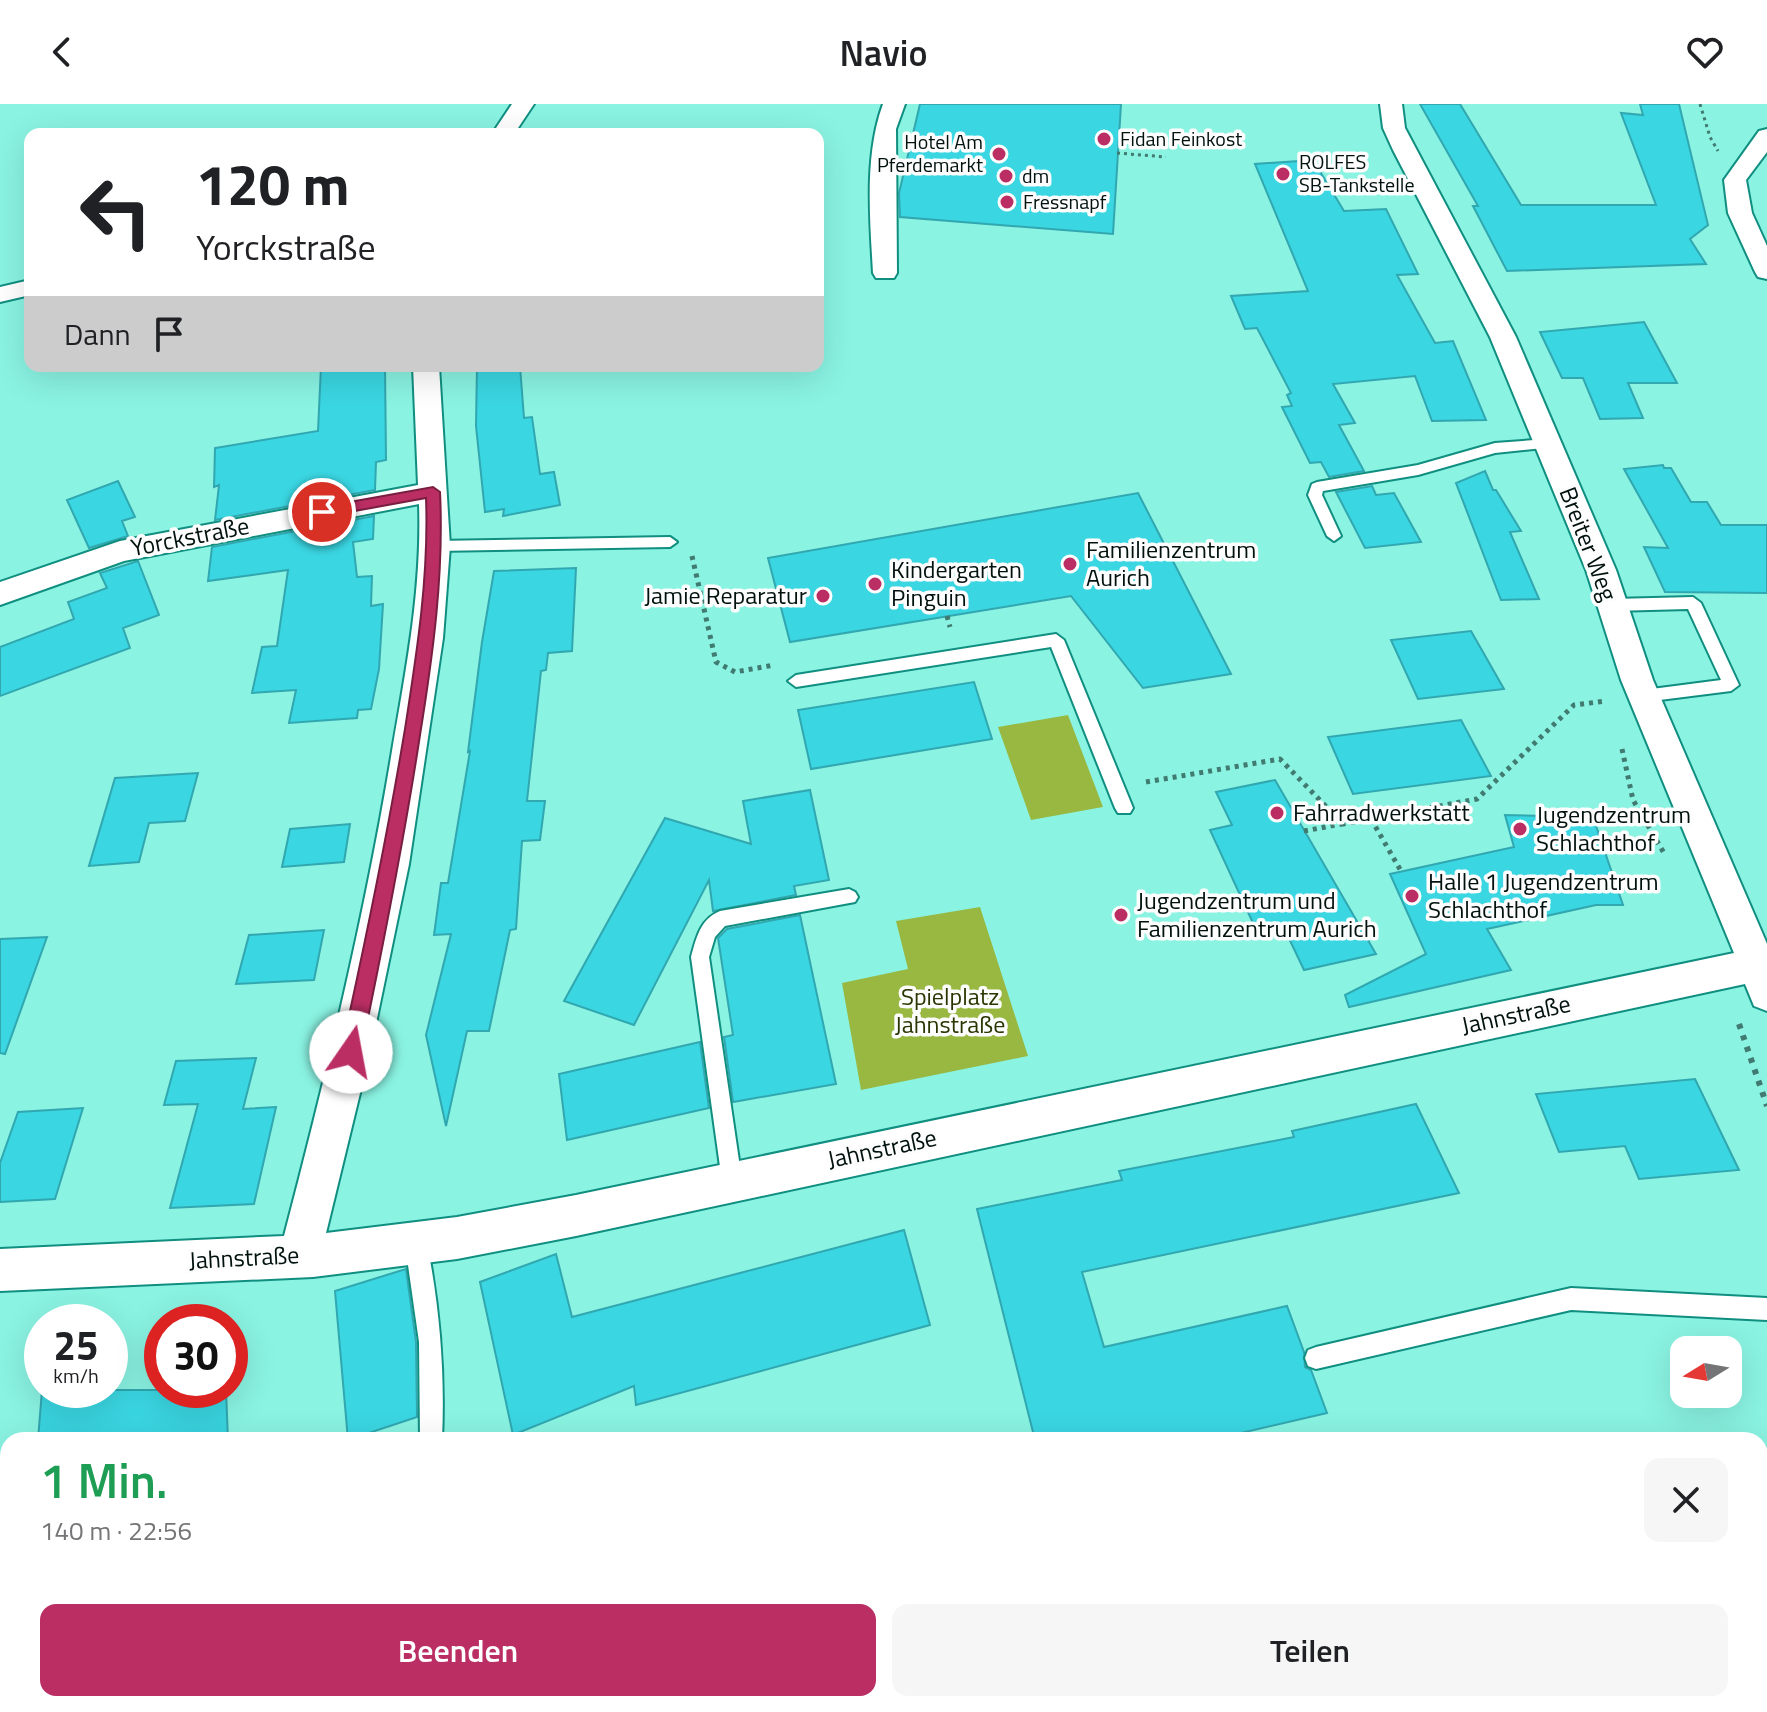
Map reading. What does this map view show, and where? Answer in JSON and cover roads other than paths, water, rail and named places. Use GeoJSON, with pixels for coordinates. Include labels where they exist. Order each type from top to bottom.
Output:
{"type":"FeatureCollection","features":[{"type":"Feature","properties":{"kind":"street"},"geometry":{"type":"LineString","coordinates":[[507,128],[523,104]]}},
{"type":"Feature","properties":{"kind":"street"},"geometry":{"type":"LineString","coordinates":[[885,273],[885,129],[894,104]]}},
{"type":"Feature","properties":{"kind":"street","name":"Breiter Weg"},"geometry":{"type":"LineString","coordinates":[[1391,104],[1394,128],[1503,337],[1601,570],[1644,696],[1753,921],[1761,979]]}},
{"type":"Feature","properties":{"kind":"street"},"geometry":{"type":"LineString","coordinates":[[1767,136],[1735,180],[1740,213],[1767,272]]}},
{"type":"Feature","properties":{"kind":"street"},"geometry":{"type":"LineString","coordinates":[[0,295],[24,289]]}},
{"type":"Feature","properties":{"kind":"street"},"geometry":{"type":"LineString","coordinates":[[300,1255],[351,1052],[391,864],[427,638],[435,546],[426,372]]}},
{"type":"Feature","properties":{"kind":"street","name":"Yorckstraße"},"geometry":{"type":"LineString","coordinates":[[0,594],[120,551],[433,492]]}},
{"type":"Feature","properties":{"kind":"street","name":"Jahnstraße"},"geometry":{"type":"LineString","coordinates":[[0,1270],[300,1255],[416,1244],[574,1217],[732,1181],[1761,979]]}},
{"type":"Feature","properties":{"kind":"lane"},"geometry":{"type":"LineString","coordinates":[[1334,536],[1315,495],[1317,487],[1418,470],[1495,448],[1548,444]]}},
{"type":"Feature","properties":{"kind":"lane"},"geometry":{"type":"LineString","coordinates":[[435,546],[670,542]]}},
{"type":"Feature","properties":{"kind":"lane"},"geometry":{"type":"LineString","coordinates":[[1612,605],[1693,603],[1731,685],[1644,696]]}},
{"type":"Feature","properties":{"kind":"lane"},"geometry":{"type":"LineString","coordinates":[[796,681],[1056,640],[1124,808]]}},
{"type":"Feature","properties":{"kind":"lane"},"geometry":{"type":"LineString","coordinates":[[732,1181],[700,957],[707,933],[720,919],[849,897]]}},
{"type":"Feature","properties":{"kind":"lane"},"geometry":{"type":"LineString","coordinates":[[416,1244],[425,1287],[432,1432]]}},
{"type":"Feature","properties":{"kind":"lane"},"geometry":{"type":"LineString","coordinates":[[1316,1358],[1571,1299],[1767,1309]]}},
{"type":"Feature","properties":{"kind":"place","name":"Fidan Feinkost"},"geometry":{"type":"Point","coordinates":[1104,139]}},
{"type":"Feature","properties":{"kind":"place","name":"Hotel Am Pferdemarkt"},"geometry":{"type":"Point","coordinates":[999,154]}},
{"type":"Feature","properties":{"kind":"place","name":"ROLFES SB-Tankstelle"},"geometry":{"type":"Point","coordinates":[1283,174]}},
{"type":"Feature","properties":{"kind":"place","name":"dm"},"geometry":{"type":"Point","coordinates":[1006,176]}},
{"type":"Feature","properties":{"kind":"place","name":"Fressnapf"},"geometry":{"type":"Point","coordinates":[1007,202]}},
{"type":"Feature","properties":{"kind":"place","name":"Familienzentrum Aurich"},"geometry":{"type":"Point","coordinates":[1070,564]}},
{"type":"Feature","properties":{"kind":"place","name":"Kindergarten Pinguin"},"geometry":{"type":"Point","coordinates":[875,584]}},
{"type":"Feature","properties":{"kind":"place","name":"Jamie Reparatur"},"geometry":{"type":"Point","coordinates":[823,596]}},
{"type":"Feature","properties":{"kind":"place","name":"Fahrradwerkstatt"},"geometry":{"type":"Point","coordinates":[1277,813]}},
{"type":"Feature","properties":{"kind":"place","name":"Jugendzentrum Schlachthof"},"geometry":{"type":"Point","coordinates":[1520,829]}},
{"type":"Feature","properties":{"kind":"place","name":"Halle 1 Jugendzentrum Schlachthof"},"geometry":{"type":"Point","coordinates":[1412,896]}},
{"type":"Feature","properties":{"kind":"place","name":"Jugendzentrum und Familienzentrum Aurich"},"geometry":{"type":"Point","coordinates":[1121,915]}},
{"type":"Feature","properties":{"kind":"park label","name":"Spielplatz Jahnstraße"},"geometry":{"type":"Point","coordinates":[950,1011]}}]}
